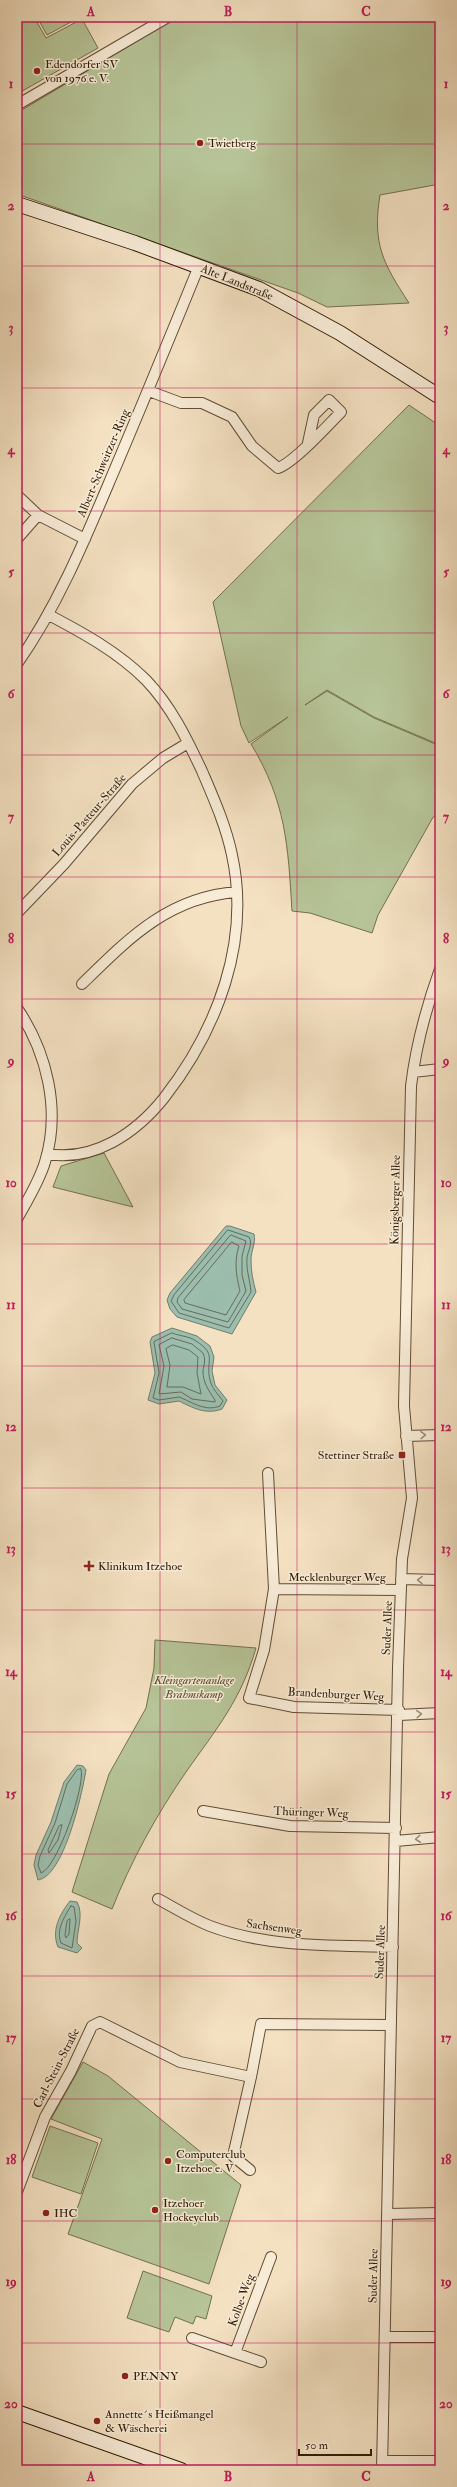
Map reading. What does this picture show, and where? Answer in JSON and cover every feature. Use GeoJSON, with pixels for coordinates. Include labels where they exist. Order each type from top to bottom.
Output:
{"type":"FeatureCollection","features":[{"type":"Feature","properties":{"kind":"street"},"geometry":{"type":"LineString","coordinates":[[17,104],[168,17]]}},
{"type":"Feature","properties":{"kind":"street","name":"Alte Landstraße"},"geometry":{"type":"LineString","coordinates":[[17,204],[241,281],[285,302],[340,333],[440,397]]}},
{"type":"Feature","properties":{"kind":"street","name":"Albert-Schweitzer-Ring"},"geometry":{"type":"LineString","coordinates":[[17,664],[49,615],[85,539],[149,391],[199,266]]}},
{"type":"Feature","properties":{"kind":"street"},"geometry":{"type":"LineString","coordinates":[[149,391],[180,403],[202,403],[232,417],[252,446],[278,468],[287,463],[308,443]]}},
{"type":"Feature","properties":{"kind":"street"},"geometry":{"type":"LineString","coordinates":[[17,495],[38,515],[85,539]]}},
{"type":"Feature","properties":{"kind":"street"},"geometry":{"type":"LineString","coordinates":[[17,539],[38,515]]}},
{"type":"Feature","properties":{"kind":"street"},"geometry":{"type":"LineString","coordinates":[[47,1154],[76,1155],[109,1144],[126,1134],[147,1117],[169,1091],[205,1033],[224,989],[234,946],[237,892],[232,853],[223,821],[188,743],[162,701],[136,671],[93,638],[49,615]]}},
{"type":"Feature","properties":{"kind":"street","name":"Louis-Pasteur-Straße"},"geometry":{"type":"LineString","coordinates":[[17,913],[60,868],[132,784],[163,758],[188,743]]}},
{"type":"Feature","properties":{"kind":"street"},"geometry":{"type":"LineString","coordinates":[[82,984],[124,942],[156,919],[196,901],[237,892]]}},
{"type":"Feature","properties":{"kind":"street","name":"Königsberger Allee"},"geometry":{"type":"LineString","coordinates":[[406,1436],[404,1406],[413,1072],[425,1011],[440,969]]}},
{"type":"Feature","properties":{"kind":"street"},"geometry":{"type":"LineString","coordinates":[[17,1008],[34,1034],[46,1071],[52,1111],[47,1154],[35,1187],[17,1219]]}},
{"type":"Feature","properties":{"kind":"street"},"geometry":{"type":"LineString","coordinates":[[413,1072],[440,1069]]}},
{"type":"Feature","properties":{"kind":"street"},"geometry":{"type":"LineString","coordinates":[[406,1436],[440,1435]]}},
{"type":"Feature","properties":{"kind":"street","name":"Suder Allee"},"geometry":{"type":"LineString","coordinates":[[382,2465],[390,2025],[394,1947],[401,1579],[404,1537],[412,1498],[411,1470],[406,1436]]}},
{"type":"Feature","properties":{"kind":"street","name":"Mecklenburger Weg"},"geometry":{"type":"LineString","coordinates":[[249,1698],[264,1650],[274,1589],[268,1473]]}},
{"type":"Feature","properties":{"kind":"street"},"geometry":{"type":"LineString","coordinates":[[401,1579],[440,1580]]}},
{"type":"Feature","properties":{"kind":"street","name":"Mecklenburger Weg"},"geometry":{"type":"LineString","coordinates":[[274,1589],[401,1590]]}},
{"type":"Feature","properties":{"kind":"street","name":"Brandenburger Weg"},"geometry":{"type":"LineString","coordinates":[[249,1698],[294,1707],[399,1713],[440,1713]]}},
{"type":"Feature","properties":{"kind":"street","name":"Thüringer Weg"},"geometry":{"type":"LineString","coordinates":[[203,1811],[290,1826],[396,1828]]}},
{"type":"Feature","properties":{"kind":"street"},"geometry":{"type":"LineString","coordinates":[[396,1842],[440,1837]]}},
{"type":"Feature","properties":{"kind":"street","name":"Sachsenweg"},"geometry":{"type":"LineString","coordinates":[[158,1899],[209,1926],[245,1937],[298,1944],[394,1947]]}},
{"type":"Feature","properties":{"kind":"street","name":"Carl-Stein-Straße"},"geometry":{"type":"LineString","coordinates":[[17,2192],[44,2119],[71,2071],[92,2026],[96,2023],[100,2022],[180,2062],[251,2077]]}},
{"type":"Feature","properties":{"kind":"street"},"geometry":{"type":"LineString","coordinates":[[250,2170],[233,2156],[251,2077],[261,2024],[390,2025]]}},
{"type":"Feature","properties":{"kind":"street"},"geometry":{"type":"LineString","coordinates":[[387,2214],[440,2213]]}},
{"type":"Feature","properties":{"kind":"street","name":"Kolbe-Weg"},"geometry":{"type":"LineString","coordinates":[[235,2353],[271,2257]]}},
{"type":"Feature","properties":{"kind":"street"},"geometry":{"type":"LineString","coordinates":[[385,2336],[440,2337]]}},
{"type":"Feature","properties":{"kind":"street"},"geometry":{"type":"LineString","coordinates":[[192,2338],[262,2362]]}},
{"type":"Feature","properties":{"kind":"street"},"geometry":{"type":"LineString","coordinates":[[17,2412],[180,2470]]}},
{"type":"Feature","properties":{"kind":"street"},"geometry":{"type":"LineString","coordinates":[[382,2465],[440,2461]]}},
{"type":"Feature","properties":{"kind":"green space","name":"Edendorfer SV von 1976 e. V."},"geometry":{"type":"Polygon","coordinates":[[[17,17],[34,17],[46,38],[82,19],[98,48],[17,94],[17,17]]]}},
{"type":"Feature","properties":{"kind":"green space"},"geometry":{"type":"Polygon","coordinates":[[[37,17],[80,17],[47,35],[37,17]]]}},
{"type":"Feature","properties":{"kind":"green space"},"geometry":{"type":"Polygon","coordinates":[[[177,17],[440,17],[440,184],[380,195],[378,212],[379,240],[386,264],[409,303],[327,307],[298,293],[17,194],[17,113],[177,17]]]}},
{"type":"Feature","properties":{"kind":"green space"},"geometry":{"type":"Polygon","coordinates":[[[409,405],[440,426],[440,745],[374,717],[327,690],[305,705],[327,691],[374,718],[440,746],[440,809],[432,819],[378,915],[372,933],[310,913],[292,911],[289,865],[283,824],[272,785],[251,744],[288,717],[249,743],[241,726],[213,602],[409,405]]]}},
{"type":"Feature","properties":{"kind":"green space"},"geometry":{"type":"Polygon","coordinates":[[[104,1153],[133,1207],[53,1187],[61,1166],[104,1153]]]}},
{"type":"Feature","properties":{"kind":"green space","name":"Kleingartenanlage Brahmskamp"},"geometry":{"type":"Polygon","coordinates":[[[155,1640],[256,1648],[243,1683],[227,1713],[175,1788],[155,1821],[136,1856],[112,1909],[72,1892],[109,1774],[146,1708],[154,1668],[155,1640]]]}},
{"type":"Feature","properties":{"kind":"green space","name":"Itzehoer Hockeyclub"},"geometry":{"type":"Polygon","coordinates":[[[83,2062],[108,2076],[241,2185],[209,2284],[68,2234],[102,2139],[51,2119],[83,2062]]]}},
{"type":"Feature","properties":{"kind":"green space"},"geometry":{"type":"Polygon","coordinates":[[[50,2126],[98,2143],[81,2194],[32,2177],[50,2126]]]}},
{"type":"Feature","properties":{"kind":"green space"},"geometry":{"type":"Polygon","coordinates":[[[143,2271],[212,2296],[206,2319],[196,2316],[193,2324],[175,2317],[169,2332],[127,2318],[143,2271]]]}},
{"type":"Feature","properties":{"kind":"water"},"geometry":{"type":"Polygon","coordinates":[[[226,1226],[254,1234],[251,1264],[256,1292],[232,1334],[177,1317],[170,1309],[167,1300],[170,1293],[226,1226]]]}},
{"type":"Feature","properties":{"kind":"water"},"geometry":{"type":"Polygon","coordinates":[[[172,1328],[197,1336],[210,1346],[214,1357],[212,1371],[215,1385],[227,1400],[222,1409],[216,1411],[205,1411],[179,1401],[159,1404],[148,1400],[155,1373],[150,1342],[152,1337],[172,1328]]]}},
{"type":"Feature","properties":{"kind":"water"},"geometry":{"type":"Polygon","coordinates":[[[77,1765],[83,1766],[86,1770],[76,1814],[64,1850],[56,1864],[47,1875],[38,1880],[34,1865],[36,1855],[51,1822],[64,1782],[77,1765]]]}},
{"type":"Feature","properties":{"kind":"water"},"geometry":{"type":"Polygon","coordinates":[[[70,1901],[77,1902],[80,1912],[77,1943],[82,1948],[77,1953],[58,1947],[56,1941],[56,1928],[58,1922],[70,1901]]]}},
{"type":"Feature","properties":{"kind":"place","name":"Edendorfer SV von 1976 e. V."},"geometry":{"type":"Point","coordinates":[37,71]}},
{"type":"Feature","properties":{"kind":"place","name":"Twietberg"},"geometry":{"type":"Point","coordinates":[200,143]}},
{"type":"Feature","properties":{"kind":"place","name":"Stettiner Straße"},"geometry":{"type":"Point","coordinates":[402,1455]}},
{"type":"Feature","properties":{"kind":"place","name":"Klinikum Itzehoe"},"geometry":{"type":"Point","coordinates":[89,1566]}},
{"type":"Feature","properties":{"kind":"place","name":"Computerclub Itzehoe e. V."},"geometry":{"type":"Point","coordinates":[168,2161]}},
{"type":"Feature","properties":{"kind":"place","name":"Itzehoer Hockeyclub"},"geometry":{"type":"Point","coordinates":[155,2210]}},
{"type":"Feature","properties":{"kind":"place","name":"IHC"},"geometry":{"type":"Point","coordinates":[46,2213]}},
{"type":"Feature","properties":{"kind":"place","name":"PENNY"},"geometry":{"type":"Point","coordinates":[125,2376]}},
{"type":"Feature","properties":{"kind":"place","name":"Annette´s Heißmangel & Wäscherei"},"geometry":{"type":"Point","coordinates":[97,2421]}}]}
